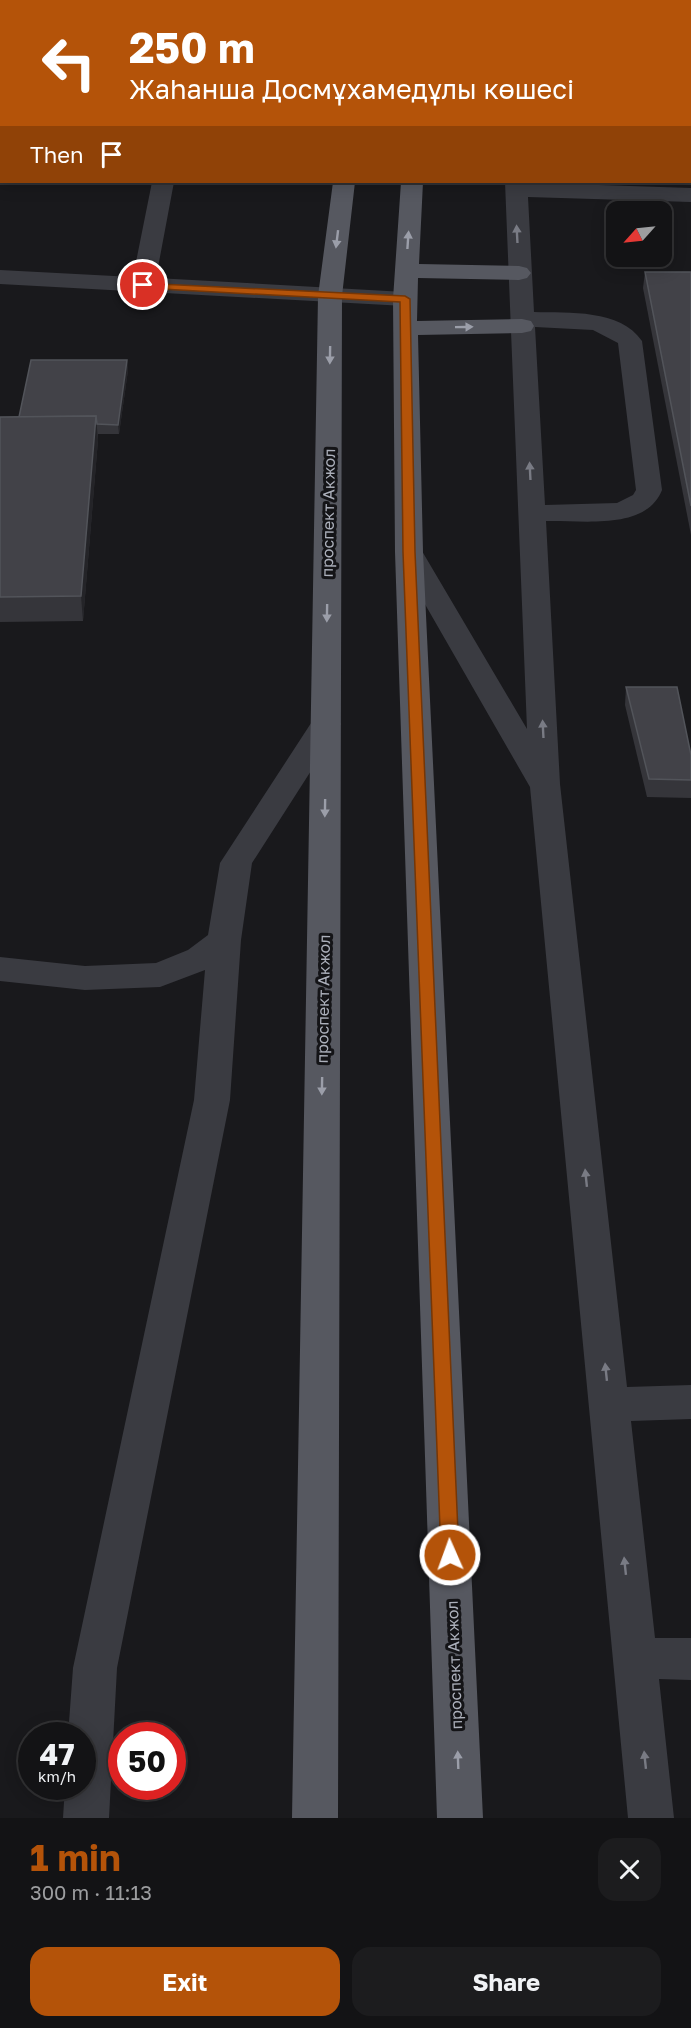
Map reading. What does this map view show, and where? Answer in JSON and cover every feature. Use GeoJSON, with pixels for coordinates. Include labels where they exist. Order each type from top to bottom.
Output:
{"type":"FeatureCollection","features":[{"type":"Feature","properties":{"kind":"main road","name":"проспект Акжол"},"geometry":{"type":"LineString","coordinates":[[315,1818],[330,296],[344,183]]}},
{"type":"Feature","properties":{"kind":"main road","name":"проспект Акжол"},"geometry":{"type":"LineString","coordinates":[[412,183],[406,300],[409,552],[460,1818]]}},
{"type":"Feature","properties":{"kind":"main road"},"geometry":{"type":"LineString","coordinates":[[406,300],[519,273]]}},
{"type":"Feature","properties":{"kind":"main road"},"geometry":{"type":"LineString","coordinates":[[406,300],[522,322]]}},
{"type":"Feature","properties":{"kind":"street"},"geometry":{"type":"LineString","coordinates":[[143,285],[163,183]]}},
{"type":"Feature","properties":{"kind":"street"},"geometry":{"type":"LineString","coordinates":[[651,1818],[546,787],[516,186],[691,195]]}},
{"type":"Feature","properties":{"kind":"street"},"geometry":{"type":"LineString","coordinates":[[0,277],[406,300]]}},
{"type":"Feature","properties":{"kind":"street"},"geometry":{"type":"LineString","coordinates":[[522,322],[602,323],[623,332],[630,341],[649,490],[645,500],[635,507],[622,511],[532,513]]}},
{"type":"Feature","properties":{"kind":"street"},"geometry":{"type":"LineString","coordinates":[[409,552],[546,787]]}},
{"type":"Feature","properties":{"kind":"street"},"geometry":{"type":"LineString","coordinates":[[86,1818],[94,1668],[212,1100],[224,940],[236,862],[326,724]]}},
{"type":"Feature","properties":{"kind":"street"},"geometry":{"type":"LineString","coordinates":[[0,969],[85,978],[160,975],[200,958],[224,940]]}},
{"type":"Feature","properties":{"kind":"street"},"geometry":{"type":"LineString","coordinates":[[609,1405],[691,1402]]}},
{"type":"Feature","properties":{"kind":"street"},"geometry":{"type":"LineString","coordinates":[[634,1658],[691,1659]]}},
{"type":"Feature","properties":{"kind":"building"},"geometry":{"type":"Polygon","coordinates":[[[645,272],[691,272],[691,506],[645,272]]]}},
{"type":"Feature","properties":{"kind":"building"},"geometry":{"type":"Polygon","coordinates":[[[31,360],[127,360],[118,425],[97,424],[96,416],[19,417],[31,360]]]}},
{"type":"Feature","properties":{"kind":"building"},"geometry":{"type":"Polygon","coordinates":[[[96,416],[81,596],[0,597],[0,417],[96,416]]]}},
{"type":"Feature","properties":{"kind":"building"},"geometry":{"type":"Polygon","coordinates":[[[626,687],[677,687],[691,755],[691,780],[649,779],[626,687]]]}},
{"type":"Feature","properties":{"kind":"route"},"geometry":{"type":"LineString","coordinates":[[143,285],[405,299],[409,552],[450,1555]]}}]}
